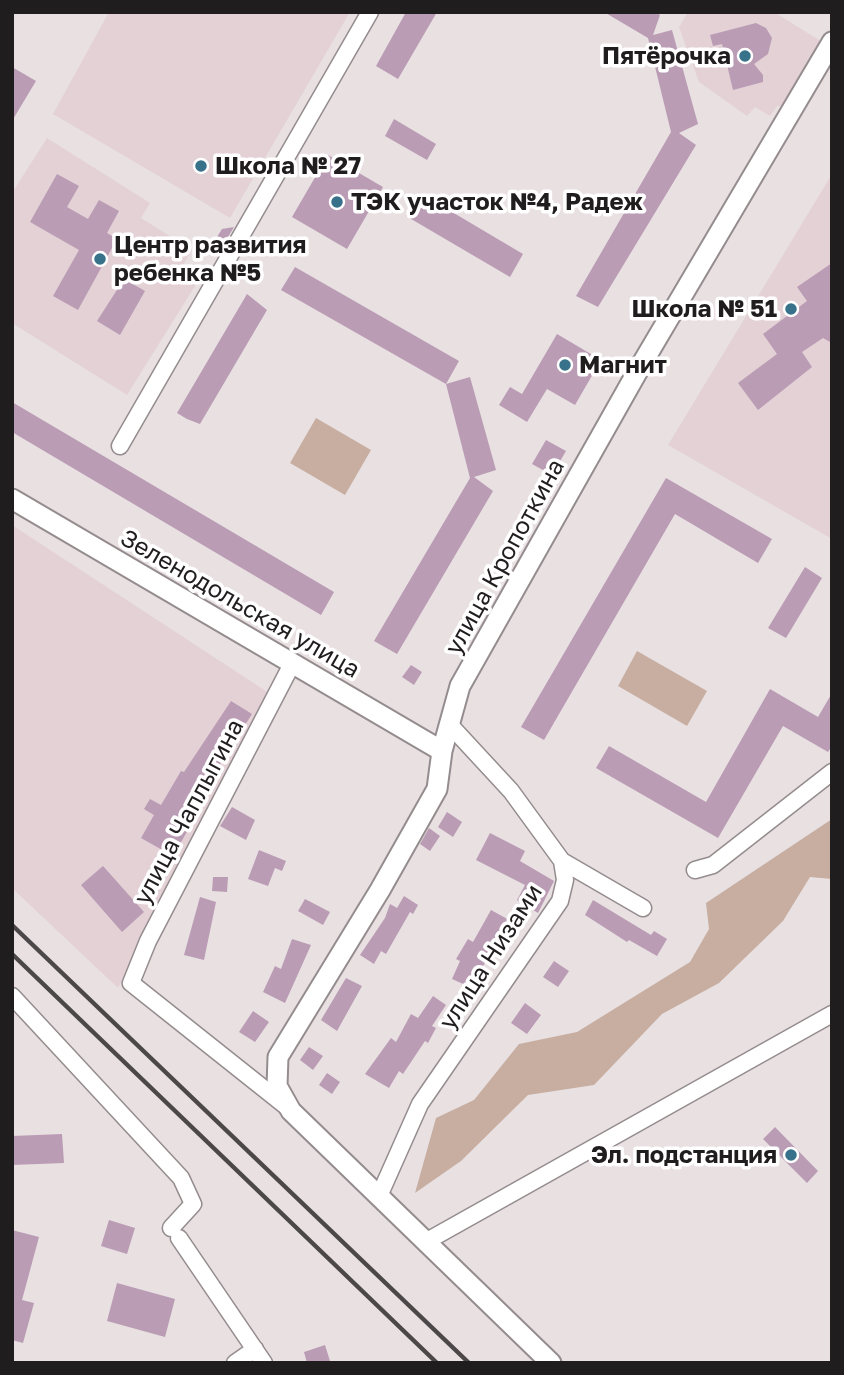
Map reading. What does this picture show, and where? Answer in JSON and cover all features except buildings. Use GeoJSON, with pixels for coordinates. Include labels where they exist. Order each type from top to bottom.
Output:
{"type":"FeatureCollection","features":[{"type":"Feature","properties":{"kind":"street"},"geometry":{"type":"LineString","coordinates":[[120,446],[370,12]]}},
{"type":"Feature","properties":{"kind":"street","name":"улица Кропоткина"},"geometry":{"type":"LineString","coordinates":[[291,1111],[278,1086],[278,1057],[380,890],[437,789],[449,724],[460,686],[654,343],[832,42]]}},
{"type":"Feature","properties":{"kind":"street","name":"Зеленодольская улица"},"geometry":{"type":"LineString","coordinates":[[12,499],[443,751]]}},
{"type":"Feature","properties":{"kind":"street","name":"улица Чаплыгина"},"geometry":{"type":"LineString","coordinates":[[291,1111],[131,983],[148,941],[292,664]]}},
{"type":"Feature","properties":{"kind":"street","name":"улица Низами"},"geometry":{"type":"LineString","coordinates":[[380,1194],[420,1104],[560,901],[565,880],[562,862],[511,791],[449,724]]}},
{"type":"Feature","properties":{"kind":"street"},"geometry":{"type":"LineString","coordinates":[[695,870],[713,865],[832,772]]}},
{"type":"Feature","properties":{"kind":"street"},"geometry":{"type":"LineString","coordinates":[[562,862],[643,908]]}},
{"type":"Feature","properties":{"kind":"street"},"geometry":{"type":"LineString","coordinates":[[12,996],[181,1178],[193,1204],[175,1233],[260,1356],[235,1363]]}},
{"type":"Feature","properties":{"kind":"street"},"geometry":{"type":"LineString","coordinates":[[427,1241],[832,1014]]}},
{"type":"Feature","properties":{"kind":"street"},"geometry":{"type":"LineString","coordinates":[[291,1111],[380,1194],[551,1363]]}},
{"type":"Feature","properties":{"kind":"shaded area","name":"Школа № 27"},"geometry":{"type":"Polygon","coordinates":[[[109,12],[350,12],[230,218],[53,114],[109,12]]]}},
{"type":"Feature","properties":{"kind":"shaded area"},"geometry":{"type":"Polygon","coordinates":[[[688,12],[774,12],[819,40],[820,47],[784,106],[777,106],[770,116],[755,107],[747,116],[699,82],[679,27],[688,12]]]}},
{"type":"Feature","properties":{"kind":"shaded area","name":"Центр развития ребенка №5"},"geometry":{"type":"Polygon","coordinates":[[[47,138],[150,203],[141,218],[192,250],[182,267],[200,278],[127,395],[12,323],[12,193],[47,138]]]}},
{"type":"Feature","properties":{"kind":"shaded area","name":"Школа № 51"},"geometry":{"type":"Polygon","coordinates":[[[832,174],[832,539],[668,445],[832,174]]]}},
{"type":"Feature","properties":{"kind":"shaded area"},"geometry":{"type":"Polygon","coordinates":[[[316,418],[371,450],[345,495],[290,463],[316,418]]]}},
{"type":"Feature","properties":{"kind":"shaded area"},"geometry":{"type":"Polygon","coordinates":[[[12,525],[272,695],[118,988],[12,888],[12,525]]]}},
{"type":"Feature","properties":{"kind":"shaded area"},"geometry":{"type":"Polygon","coordinates":[[[637,651],[707,691],[687,726],[618,686],[637,651]]]}},
{"type":"Feature","properties":{"kind":"shaded area"},"geometry":{"type":"Polygon","coordinates":[[[832,819],[832,879],[810,877],[783,921],[719,983],[662,1014],[594,1085],[528,1095],[461,1161],[415,1193],[436,1118],[474,1100],[519,1044],[577,1032],[690,962],[709,929],[706,903],[832,819]]]}},
{"type":"Feature","properties":{"kind":"railway"},"geometry":{"type":"LineString","coordinates":[[12,925],[469,1363]]}},
{"type":"Feature","properties":{"kind":"railway"},"geometry":{"type":"LineString","coordinates":[[12,954],[437,1363]]}},
{"type":"Feature","properties":{"kind":"place","name":"Пятёрочка"},"geometry":{"type":"Point","coordinates":[745,56]}},
{"type":"Feature","properties":{"kind":"place","name":"Школа № 27"},"geometry":{"type":"Point","coordinates":[201,166]}},
{"type":"Feature","properties":{"kind":"place","name":"ТЭК участок №4, Радеж"},"geometry":{"type":"Point","coordinates":[337,202]}},
{"type":"Feature","properties":{"kind":"place","name":"Центр развития ребенка №5"},"geometry":{"type":"Point","coordinates":[100,259]}},
{"type":"Feature","properties":{"kind":"place","name":"Школа № 51"},"geometry":{"type":"Point","coordinates":[791,309]}},
{"type":"Feature","properties":{"kind":"place","name":"Магнит"},"geometry":{"type":"Point","coordinates":[565,365]}},
{"type":"Feature","properties":{"kind":"place","name":"Эл. подстанция"},"geometry":{"type":"Point","coordinates":[791,1155]}}]}
